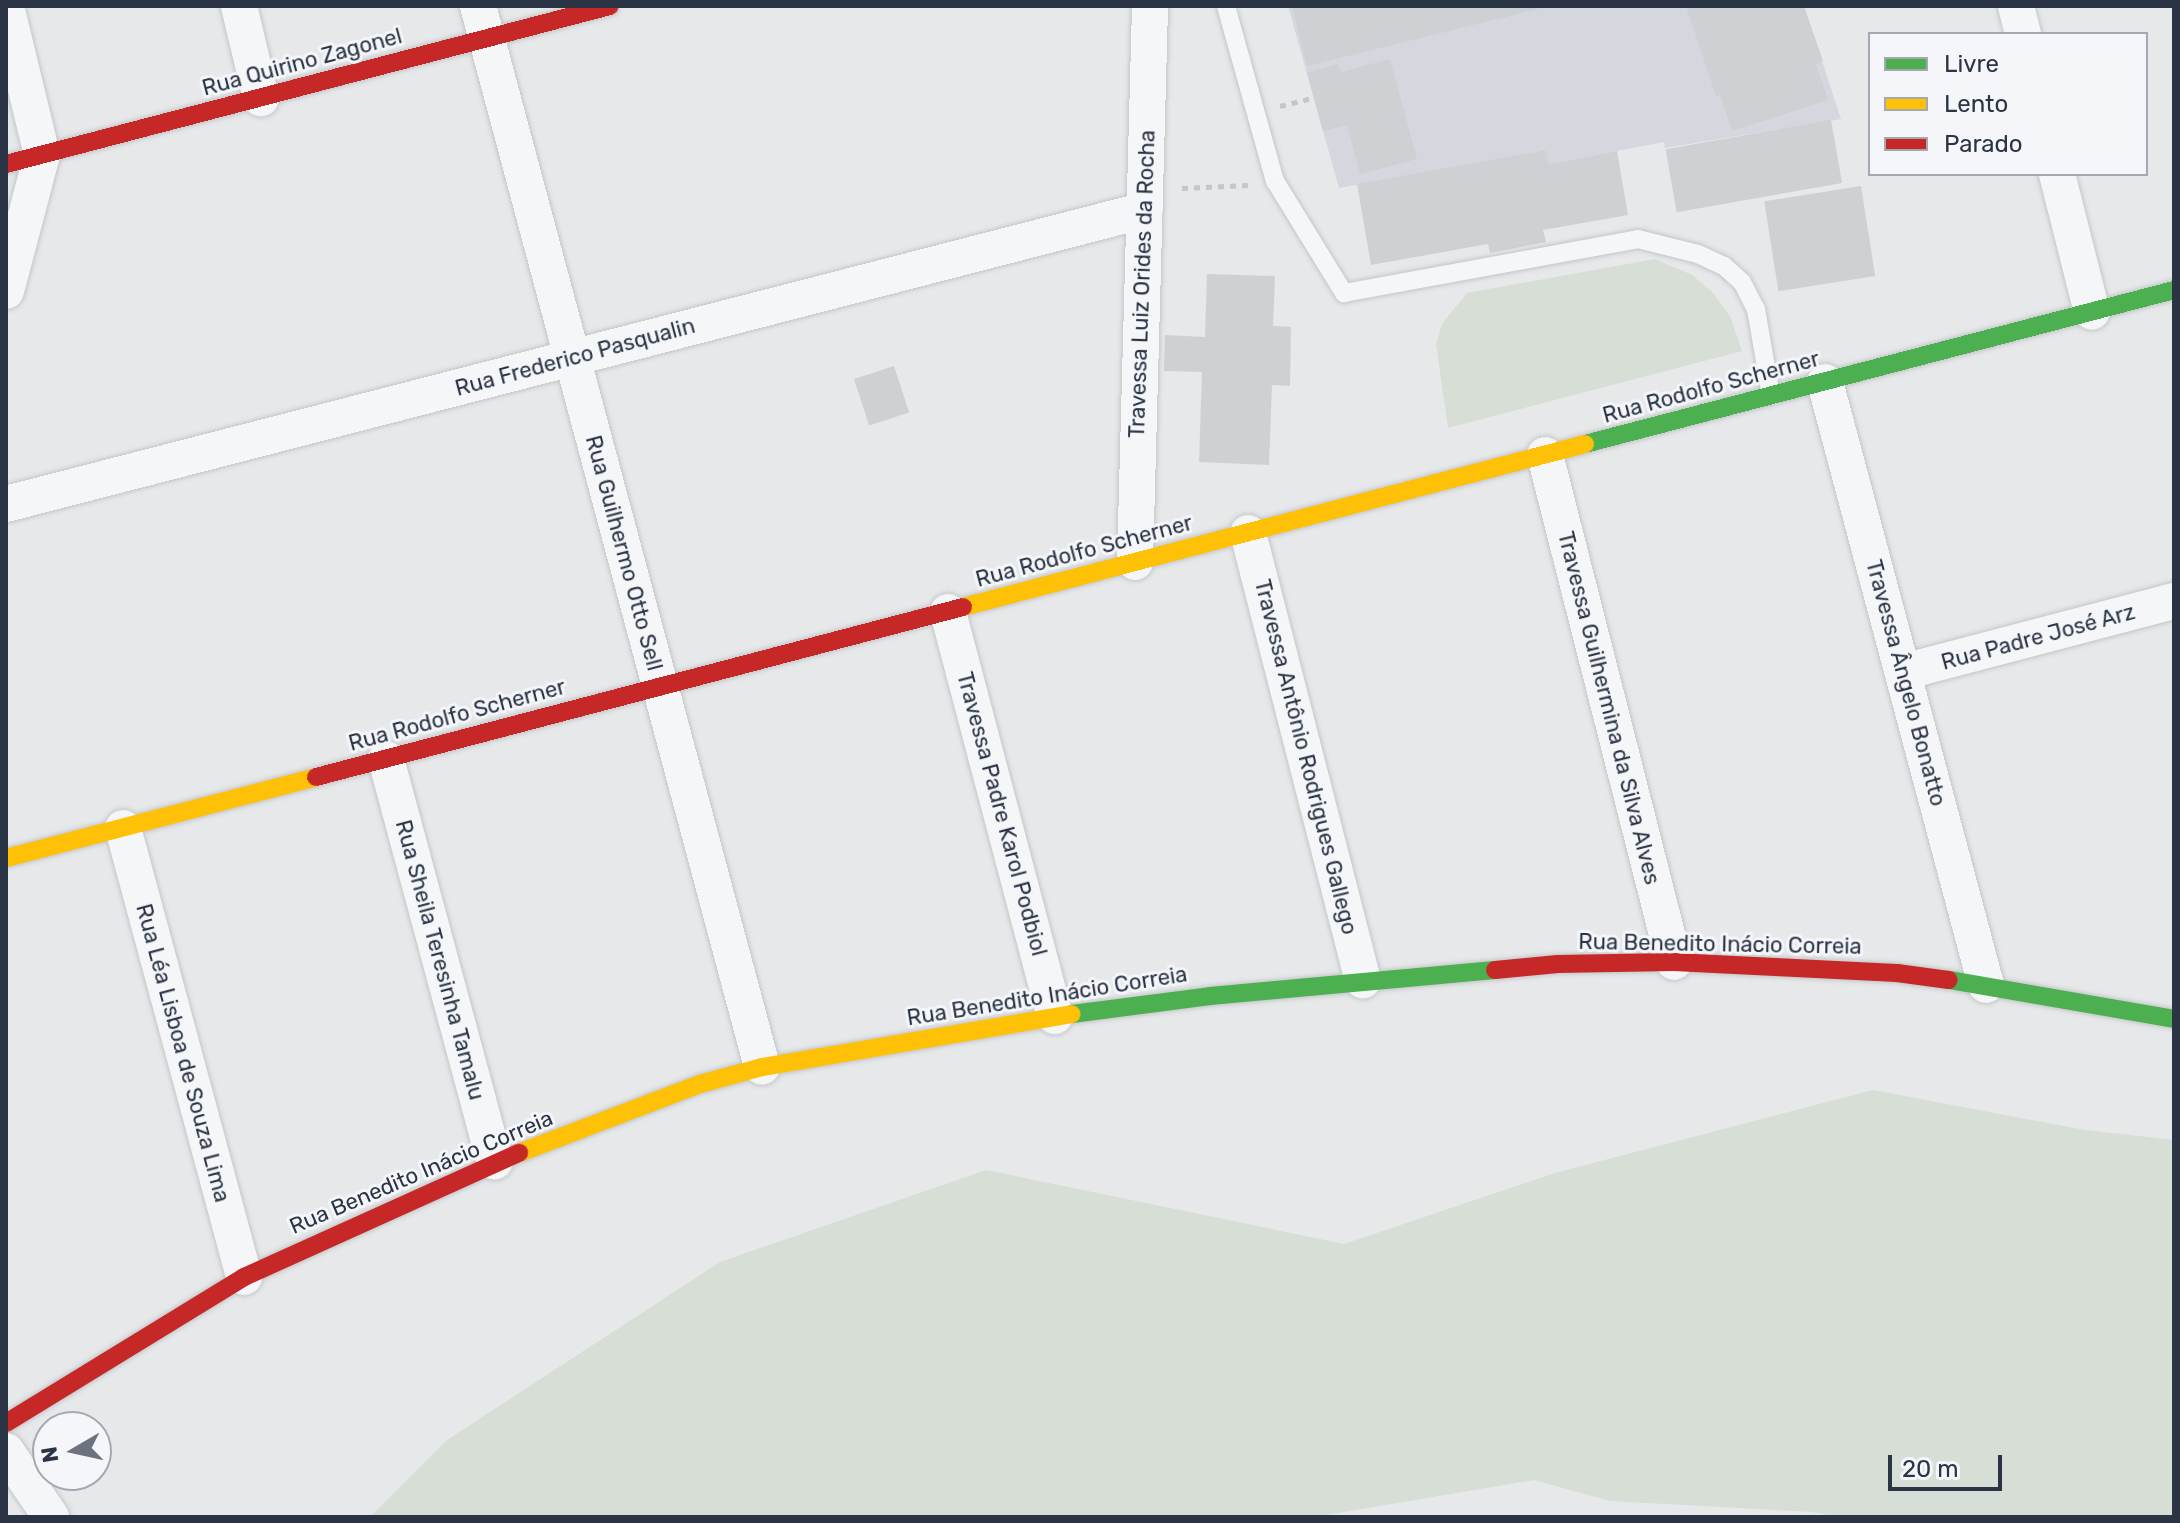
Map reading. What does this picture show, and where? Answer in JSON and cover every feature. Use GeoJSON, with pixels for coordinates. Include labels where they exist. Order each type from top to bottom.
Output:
{"type":"FeatureCollection","features":[{"type":"Feature","properties":{"kind":"street"},"geometry":{"type":"LineString","coordinates":[[6,6],[42,155],[6,291]]}},
{"type":"Feature","properties":{"kind":"street"},"geometry":{"type":"LineString","coordinates":[[239,6],[261,98]]}},
{"type":"Feature","properties":{"kind":"street","name":"Rua Quirino Zagonel"},"geometry":{"type":"LineString","coordinates":[[6,164],[261,98],[482,22],[610,6]]}},
{"type":"Feature","properties":{"kind":"street","name":"Travessa Luiz Orides da Rocha"},"geometry":{"type":"LineString","coordinates":[[1135,562],[1150,6]]}},
{"type":"Feature","properties":{"kind":"street"},"geometry":{"type":"LineString","coordinates":[[2016,6],[2022,32]]}},
{"type":"Feature","properties":{"kind":"street","name":"Rua Guilhermo Otto Sell"},"geometry":{"type":"LineString","coordinates":[[482,22],[762,1067]]}},
{"type":"Feature","properties":{"kind":"street"},"geometry":{"type":"LineString","coordinates":[[2058,176],[2092,312]]}},
{"type":"Feature","properties":{"kind":"street","name":"Rua Frederico Pasqualin"},"geometry":{"type":"LineString","coordinates":[[6,504],[572,358],[1145,199]]}},
{"type":"Feature","properties":{"kind":"street","name":"Rua Rodolfo Scherner"},"geometry":{"type":"LineString","coordinates":[[6,858],[2174,290]]}},
{"type":"Feature","properties":{"kind":"street","name":"Travessa Ângelo Bonatto"},"geometry":{"type":"LineString","coordinates":[[1825,382],[1986,985]]}},
{"type":"Feature","properties":{"kind":"street","name":"Travessa Guilhermina da Silva Alves"},"geometry":{"type":"LineString","coordinates":[[1545,455],[1674,962]]}},
{"type":"Feature","properties":{"kind":"street","name":"Travessa Antônio Rodrigues Gallego"},"geometry":{"type":"LineString","coordinates":[[1248,533],[1363,980]]}},
{"type":"Feature","properties":{"kind":"street","name":"Travessa Padre Karol Podbiol"},"geometry":{"type":"LineString","coordinates":[[948,612],[1055,1016]]}},
{"type":"Feature","properties":{"kind":"street","name":"Rua Padre José Arz"},"geometry":{"type":"LineString","coordinates":[[1903,672],[2171,613]]}},
{"type":"Feature","properties":{"kind":"street","name":"Rua Sheila Teresinha Tamalu"},"geometry":{"type":"LineString","coordinates":[[386,759],[495,1162]]}},
{"type":"Feature","properties":{"kind":"street","name":"Rua Léa Lisboa de Souza Lima"},"geometry":{"type":"LineString","coordinates":[[123,828],[244,1277]]}},
{"type":"Feature","properties":{"kind":"street","name":"Rua Benedito Inácio Correia"},"geometry":{"type":"LineString","coordinates":[[6,1423],[244,1277],[416,1195],[700,1084],[762,1067],[1055,1016],[1363,980],[1558,964],[1674,962],[1897,973],[1986,985],[2174,1019]]}},
{"type":"Feature","properties":{"kind":"street"},"geometry":{"type":"LineString","coordinates":[[6,1451],[51,1517]]}},
{"type":"Feature","properties":{"kind":"lane"},"geometry":{"type":"LineString","coordinates":[[1226,6],[1275,181],[1344,293],[1638,239],[1698,254],[1724,266],[1742,282],[1756,309],[1771,396]]}},
{"type":"Feature","properties":{"kind":"path"},"geometry":{"type":"LineString","coordinates":[[1145,199],[1275,181]]}},
{"type":"Feature","properties":{"kind":"shaded area"},"geometry":{"type":"Polygon","coordinates":[[[1288,6],[1804,6],[1841,119],[1665,148],[1664,142],[1549,164],[1546,150],[1339,188],[1288,6]]]}},
{"type":"Feature","properties":{"kind":"shaded area"},"geometry":{"type":"Polygon","coordinates":[[[1655,259],[1692,275],[1713,293],[1730,316],[1742,351],[1448,428],[1436,344],[1442,324],[1467,293],[1655,259]]]}},
{"type":"Feature","properties":{"kind":"shaded area"},"geometry":{"type":"Polygon","coordinates":[[[1873,1090],[2085,1130],[2174,1140],[2174,1517],[1839,1517],[1812,1512],[1610,1501],[1534,1480],[1314,1517],[370,1517],[447,1440],[720,1262],[986,1170],[1344,1244],[1555,1173],[1873,1090]]]}},
{"type":"Feature","properties":{"kind":"building"},"geometry":{"type":"Polygon","coordinates":[[[1292,6],[1537,6],[1538,9],[1307,66],[1292,6]]]}},
{"type":"Feature","properties":{"kind":"building"},"geometry":{"type":"Polygon","coordinates":[[[1686,6],[1804,6],[1823,61],[1816,64],[1828,100],[1732,131],[1720,95],[1716,96],[1686,6]]]}},
{"type":"Feature","properties":{"kind":"building"},"geometry":{"type":"Polygon","coordinates":[[[1390,59],[1417,159],[1360,174],[1347,125],[1323,131],[1307,73],[1338,64],[1341,72],[1390,59]]]}},
{"type":"Feature","properties":{"kind":"building"},"geometry":{"type":"Polygon","coordinates":[[[1831,120],[1842,183],[1677,212],[1666,149],[1831,120]]]}},
{"type":"Feature","properties":{"kind":"building"},"geometry":{"type":"Polygon","coordinates":[[[1546,150],[1549,164],[1617,151],[1628,215],[1543,230],[1546,242],[1490,253],[1488,244],[1371,265],[1357,184],[1546,150]]]}},
{"type":"Feature","properties":{"kind":"building"},"geometry":{"type":"Polygon","coordinates":[[[1861,186],[1875,276],[1778,291],[1764,201],[1861,186]]]}},
{"type":"Feature","properties":{"kind":"building"},"geometry":{"type":"Polygon","coordinates":[[[1207,274],[1275,276],[1273,326],[1291,327],[1290,386],[1272,385],[1269,465],[1199,462],[1202,372],[1164,371],[1165,335],[1205,337],[1207,274]]]}},
{"type":"Feature","properties":{"kind":"building"},"geometry":{"type":"Polygon","coordinates":[[[894,366],[909,413],[869,426],[854,379],[894,366]]]}},
{"type":"Feature","properties":{"kind":"traffic: fast"},"geometry":{"type":"LineString","coordinates":[[1585,444],[2174,290]]}},
{"type":"Feature","properties":{"kind":"traffic: fast"},"geometry":{"type":"LineString","coordinates":[[1072,1014],[1210,996],[1495,970]]}},
{"type":"Feature","properties":{"kind":"traffic: fast"},"geometry":{"type":"LineString","coordinates":[[1949,980],[2174,1019]]}},
{"type":"Feature","properties":{"kind":"traffic: slow"},"geometry":{"type":"LineString","coordinates":[[963,607],[1585,444]]}},
{"type":"Feature","properties":{"kind":"traffic: slow"},"geometry":{"type":"LineString","coordinates":[[6,858],[316,777]]}},
{"type":"Feature","properties":{"kind":"traffic: slow"},"geometry":{"type":"LineString","coordinates":[[519,1153],[700,1084],[762,1067],[1072,1014]]}},
{"type":"Feature","properties":{"kind":"traffic: jam"},"geometry":{"type":"LineString","coordinates":[[6,164],[610,6]]}},
{"type":"Feature","properties":{"kind":"traffic: jam"},"geometry":{"type":"LineString","coordinates":[[316,777],[963,607]]}},
{"type":"Feature","properties":{"kind":"traffic: jam"},"geometry":{"type":"LineString","coordinates":[[1495,970],[1558,964],[1674,962],[1897,973],[1949,980]]}},
{"type":"Feature","properties":{"kind":"traffic: jam"},"geometry":{"type":"LineString","coordinates":[[6,1423],[244,1277],[519,1153]]}}]}
